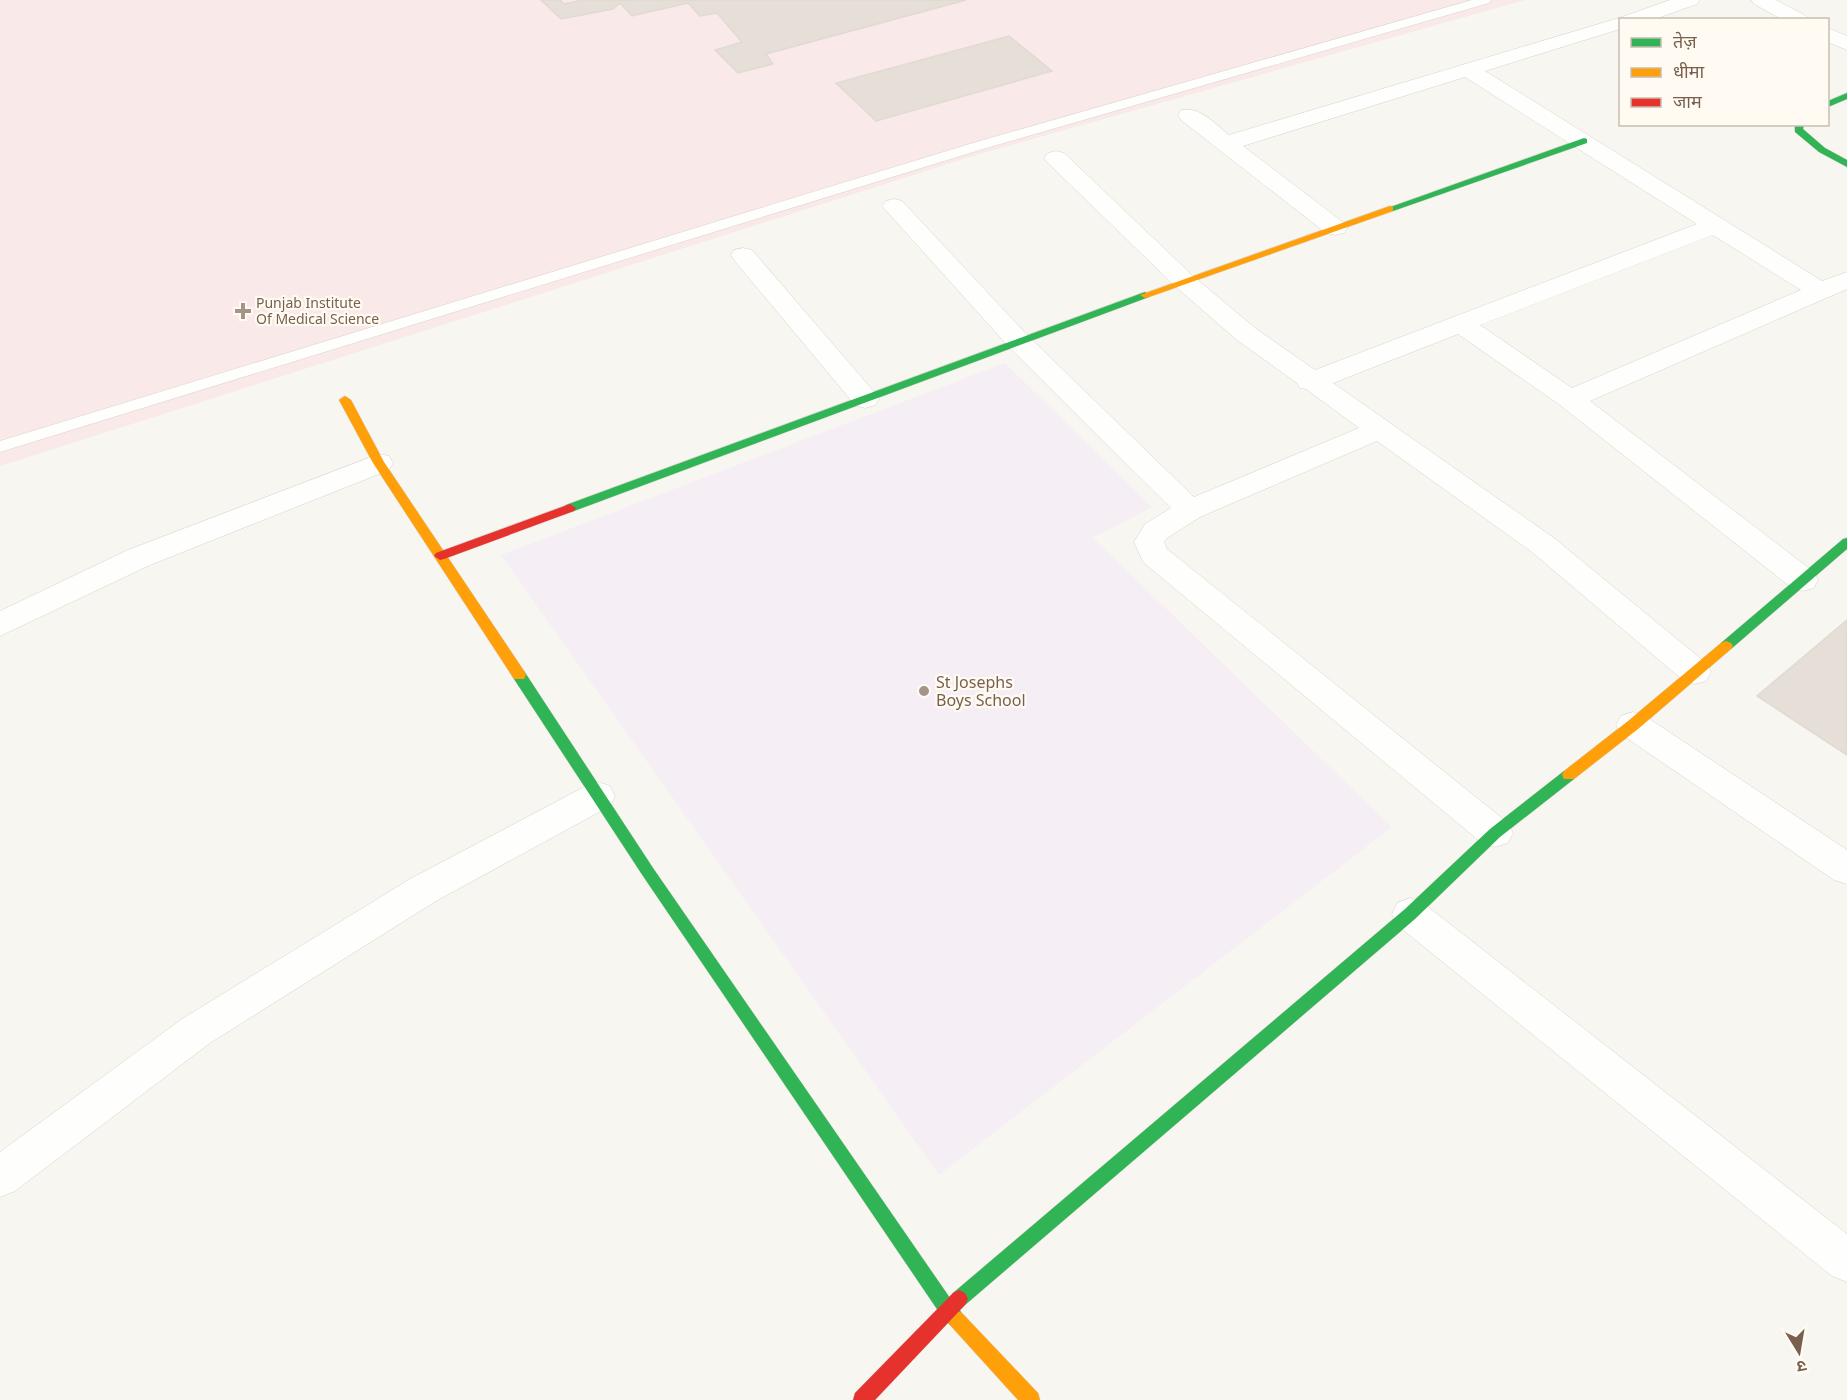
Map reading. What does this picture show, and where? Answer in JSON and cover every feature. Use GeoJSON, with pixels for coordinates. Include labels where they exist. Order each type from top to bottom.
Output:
{"type":"FeatureCollection","features":[{"type":"Feature","properties":{"kind":"street"},"geometry":{"type":"LineString","coordinates":[[1636,18],[1690,0]]}},
{"type":"Feature","properties":{"kind":"street"},"geometry":{"type":"LineString","coordinates":[[1761,0],[1795,18]]}},
{"type":"Feature","properties":{"kind":"street"},"geometry":{"type":"LineString","coordinates":[[1224,144],[1468,70],[1614,30]]}},
{"type":"Feature","properties":{"kind":"street"},"geometry":{"type":"LineString","coordinates":[[1829,35],[1847,44]]}},
{"type":"Feature","properties":{"kind":"street"},"geometry":{"type":"LineString","coordinates":[[1468,70],[1820,291]]}},
{"type":"Feature","properties":{"kind":"street"},"geometry":{"type":"LineString","coordinates":[[1829,103],[1847,96]]}},
{"type":"Feature","properties":{"kind":"street"},"geometry":{"type":"LineString","coordinates":[[1189,115],[1335,228]]}},
{"type":"Feature","properties":{"kind":"street"},"geometry":{"type":"LineString","coordinates":[[1795,126],[1822,150],[1847,164]]}},
{"type":"Feature","properties":{"kind":"street"},"geometry":{"type":"LineString","coordinates":[[440,556],[1184,281],[1584,141]]}},
{"type":"Feature","properties":{"kind":"street"},"geometry":{"type":"LineString","coordinates":[[1056,158],[1184,281],[1246,334],[1310,382],[1543,545],[1695,672]]}},
{"type":"Feature","properties":{"kind":"street"},"geometry":{"type":"LineString","coordinates":[[894,206],[1019,342],[1190,510]]}},
{"type":"Feature","properties":{"kind":"street"},"geometry":{"type":"LineString","coordinates":[[1310,382],[1716,225]]}},
{"type":"Feature","properties":{"kind":"street"},"geometry":{"type":"LineString","coordinates":[[743,255],[865,399]]}},
{"type":"Feature","properties":{"kind":"street"},"geometry":{"type":"LineString","coordinates":[[1570,399],[1847,280]]}},
{"type":"Feature","properties":{"kind":"street"},"geometry":{"type":"LineString","coordinates":[[1461,324],[1570,399],[1803,580]]}},
{"type":"Feature","properties":{"kind":"street"},"geometry":{"type":"LineString","coordinates":[[345,400],[379,463],[598,796],[947,1309],[1031,1400]]}},
{"type":"Feature","properties":{"kind":"street"},"geometry":{"type":"LineString","coordinates":[[1378,430],[1190,510],[1156,531],[1149,542],[1154,555],[1495,833]]}},
{"type":"Feature","properties":{"kind":"street"},"geometry":{"type":"LineString","coordinates":[[0,625],[31,608],[179,542],[379,463]]}},
{"type":"Feature","properties":{"kind":"street"},"geometry":{"type":"LineString","coordinates":[[862,1400],[947,1309],[1410,914],[1495,833],[1633,725],[1847,542]]}},
{"type":"Feature","properties":{"kind":"street"},"geometry":{"type":"LineString","coordinates":[[1633,725],[1847,869]]}},
{"type":"Feature","properties":{"kind":"street"},"geometry":{"type":"LineString","coordinates":[[0,1177],[196,1031],[423,890],[598,796]]}},
{"type":"Feature","properties":{"kind":"street"},"geometry":{"type":"LineString","coordinates":[[1410,914],[1847,1261]]}},
{"type":"Feature","properties":{"kind":"lane"},"geometry":{"type":"LineString","coordinates":[[0,447],[978,146],[1485,0]]}},
{"type":"Feature","properties":{"kind":"shaded area","name":"Punjab Institute Of Medical Science"},"geometry":{"type":"Polygon","coordinates":[[[0,0],[1525,0],[973,156],[0,466],[0,0]]]}},
{"type":"Feature","properties":{"kind":"shaded area","name":"St Josephs Boys School"},"geometry":{"type":"Polygon","coordinates":[[[1005,363],[1152,507],[1093,538],[1392,827],[939,1175],[501,555],[1005,363]]]}},
{"type":"Feature","properties":{"kind":"building"},"geometry":{"type":"Polygon","coordinates":[[[541,0],[560,0],[564,4],[583,0],[966,0],[766,54],[773,64],[738,73],[715,50],[742,42],[717,13],[700,16],[688,3],[632,16],[620,3],[613,9],[561,19],[541,0]]]}},
{"type":"Feature","properties":{"kind":"building"},"geometry":{"type":"Polygon","coordinates":[[[1009,36],[1052,71],[876,121],[836,83],[1009,36]]]}},
{"type":"Feature","properties":{"kind":"building"},"geometry":{"type":"Polygon","coordinates":[[[1847,620],[1847,755],[1757,696],[1847,620]]]}},
{"type":"Feature","properties":{"kind":"traffic: fast"},"geometry":{"type":"LineString","coordinates":[[1829,104],[1847,96]]}},
{"type":"Feature","properties":{"kind":"traffic: fast"},"geometry":{"type":"LineString","coordinates":[[1799,126],[1798,130],[1822,150],[1847,164]]}},
{"type":"Feature","properties":{"kind":"traffic: fast"},"geometry":{"type":"LineString","coordinates":[[1390,209],[1584,141]]}},
{"type":"Feature","properties":{"kind":"traffic: fast"},"geometry":{"type":"LineString","coordinates":[[570,508],[1145,295]]}},
{"type":"Feature","properties":{"kind":"traffic: fast"},"geometry":{"type":"LineString","coordinates":[[1726,646],[1847,542]]}},
{"type":"Feature","properties":{"kind":"traffic: fast"},"geometry":{"type":"LineString","coordinates":[[519,675],[648,872],[956,1319]]}},
{"type":"Feature","properties":{"kind":"traffic: fast"},"geometry":{"type":"LineString","coordinates":[[959,1299],[1410,914],[1495,833],[1569,775]]}},
{"type":"Feature","properties":{"kind":"traffic: slow"},"geometry":{"type":"LineString","coordinates":[[1145,295],[1390,209]]}},
{"type":"Feature","properties":{"kind":"traffic: slow"},"geometry":{"type":"LineString","coordinates":[[345,400],[379,463],[519,675]]}},
{"type":"Feature","properties":{"kind":"traffic: slow"},"geometry":{"type":"LineString","coordinates":[[1569,775],[1633,725],[1726,646]]}},
{"type":"Feature","properties":{"kind":"traffic: slow"},"geometry":{"type":"LineString","coordinates":[[956,1319],[1031,1400]]}},
{"type":"Feature","properties":{"kind":"traffic: jam"},"geometry":{"type":"LineString","coordinates":[[440,556],[570,508]]}},
{"type":"Feature","properties":{"kind":"traffic: jam"},"geometry":{"type":"LineString","coordinates":[[862,1400],[959,1299]]}},
{"type":"Feature","properties":{"kind":"place","name":"Punjab Institute Of Medical Science"},"geometry":{"type":"Point","coordinates":[243,311]}},
{"type":"Feature","properties":{"kind":"place","name":"St Josephs Boys School"},"geometry":{"type":"Point","coordinates":[924,691]}}]}
